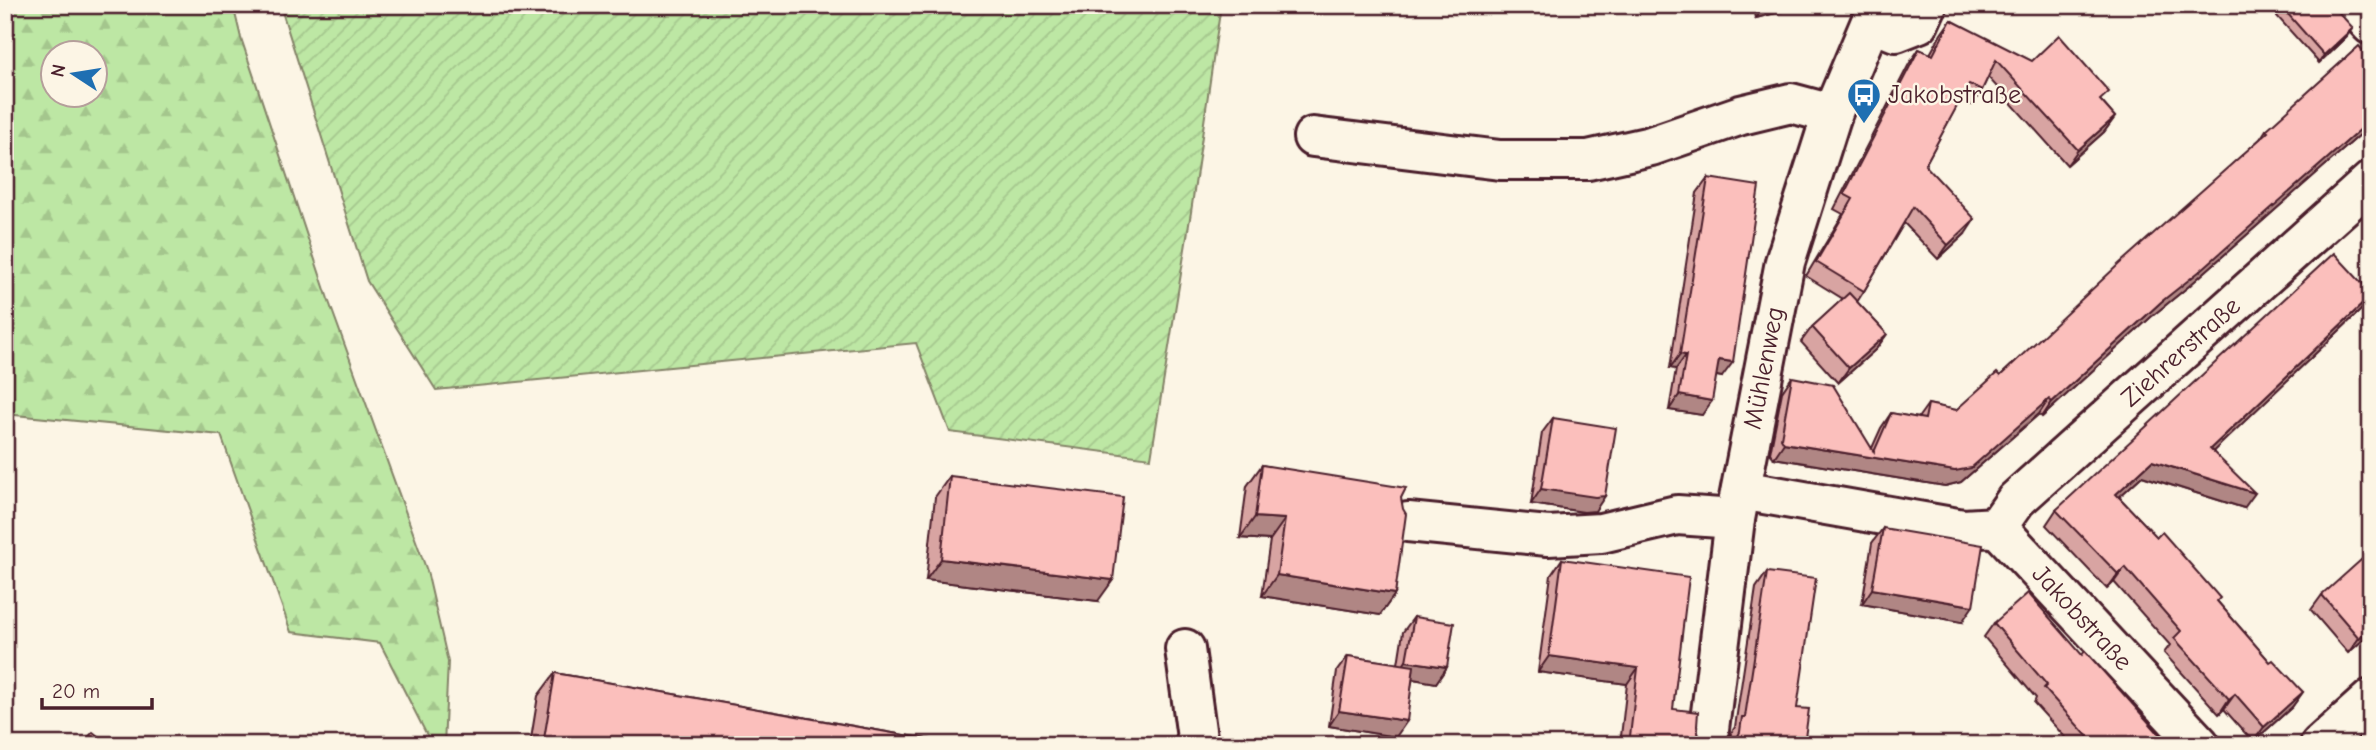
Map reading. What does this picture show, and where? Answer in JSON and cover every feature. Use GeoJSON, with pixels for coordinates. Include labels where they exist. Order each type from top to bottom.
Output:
{"type":"FeatureCollection","features":[{"type":"Feature","properties":{"kind":"street"},"geometry":{"type":"LineString","coordinates":[[1875,14],[1896,32],[1919,23],[1927,5]]}},
{"type":"Feature","properties":{"kind":"street"},"geometry":{"type":"LineString","coordinates":[[2353,5],[2371,24]]}},
{"type":"Feature","properties":{"kind":"street","name":"Mühlenweg"},"geometry":{"type":"LineString","coordinates":[[1707,745],[1738,504],[1785,262],[1832,114],[1875,14]]}},
{"type":"Feature","properties":{"kind":"street"},"geometry":{"type":"LineString","coordinates":[[1312,137],[1500,160],[1588,160],[1651,146],[1741,115],[1791,103],[1832,114]]}},
{"type":"Feature","properties":{"kind":"street","name":"Ziehrerstraße"},"geometry":{"type":"LineString","coordinates":[[1997,527],[2016,500],[2371,181]]}},
{"type":"Feature","properties":{"kind":"street"},"geometry":{"type":"LineString","coordinates":[[1408,522],[1548,536],[1601,533],[1738,504],[1963,529],[1997,527]]}},
{"type":"Feature","properties":{"kind":"street","name":"Jakobstraße"},"geometry":{"type":"LineString","coordinates":[[1997,527],[2200,745]]}},
{"type":"Feature","properties":{"kind":"street"},"geometry":{"type":"LineString","coordinates":[[1185,649],[1198,745]]}},
{"type":"Feature","properties":{"kind":"street"},"geometry":{"type":"LineString","coordinates":[[2320,745],[2371,699]]}},
{"type":"Feature","properties":{"kind":"green space"},"geometry":{"type":"Polygon","coordinates":[[[5,5],[233,5],[241,38],[328,299],[427,571],[448,662],[444,745],[432,745],[380,643],[291,632],[221,435],[5,414],[5,5]]]}},
{"type":"Feature","properties":{"kind":"green space"},"geometry":{"type":"Polygon","coordinates":[[[280,5],[1221,5],[1151,458],[950,432],[916,343],[436,390],[367,281],[280,5]]]}},
{"type":"Feature","properties":{"kind":"building"},"geometry":{"type":"Polygon","coordinates":[[[2280,5],[2332,5],[2353,28],[2324,55],[2280,5]]]}},
{"type":"Feature","properties":{"kind":"building"},"geometry":{"type":"Polygon","coordinates":[[[1951,20],[2032,61],[2059,35],[2109,92],[2100,100],[2115,117],[2078,150],[1996,60],[1982,90],[1969,84],[1925,165],[1975,219],[1948,245],[1913,207],[1864,291],[1816,262],[1853,199],[1844,194],[1919,49],[1933,55],[1951,20]]]}},
{"type":"Feature","properties":{"kind":"building"},"geometry":{"type":"Polygon","coordinates":[[[2359,46],[2371,60],[2371,120],[2200,271],[2161,302],[2052,402],[2049,399],[1971,468],[1955,471],[1784,443],[1781,438],[1792,377],[1833,385],[1874,452],[1891,413],[1925,419],[1928,404],[1956,410],[1997,373],[2000,376],[2359,46]]]}},
{"type":"Feature","properties":{"kind":"building"},"geometry":{"type":"Polygon","coordinates":[[[1708,178],[1759,186],[1733,362],[1719,360],[1712,401],[1679,395],[1686,355],[1680,354],[1708,178]]]}},
{"type":"Feature","properties":{"kind":"building"},"geometry":{"type":"Polygon","coordinates":[[[2334,253],[2371,296],[2210,449],[2255,493],[2152,461],[2116,494],[2157,537],[2162,532],[2220,598],[2217,601],[2270,662],[2273,660],[2303,692],[2264,727],[2235,694],[2229,699],[2174,638],[2181,631],[2125,567],[2118,574],[2056,510],[2334,253]]]}},
{"type":"Feature","properties":{"kind":"building"},"geometry":{"type":"Polygon","coordinates":[[[1849,293],[1887,334],[1849,368],[1812,327],[1849,293]]]}},
{"type":"Feature","properties":{"kind":"building"},"geometry":{"type":"Polygon","coordinates":[[[1553,418],[1616,428],[1605,496],[1541,489],[1553,418]]]}},
{"type":"Feature","properties":{"kind":"building"},"geometry":{"type":"Polygon","coordinates":[[[1262,465],[1406,488],[1401,498],[1406,514],[1395,594],[1277,575],[1285,519],[1255,517],[1262,465]]]}},
{"type":"Feature","properties":{"kind":"building"},"geometry":{"type":"Polygon","coordinates":[[[950,476],[1123,497],[1113,580],[941,559],[950,476]]]}},
{"type":"Feature","properties":{"kind":"building"},"geometry":{"type":"Polygon","coordinates":[[[1883,528],[1983,545],[1973,606],[1872,589],[1883,528]]]}},
{"type":"Feature","properties":{"kind":"building"},"geometry":{"type":"Polygon","coordinates":[[[2371,551],[2371,628],[2359,638],[2322,595],[2371,551]]]}},
{"type":"Feature","properties":{"kind":"building"},"geometry":{"type":"Polygon","coordinates":[[[1562,559],[1689,577],[1673,709],[1698,712],[1699,738],[1704,745],[1629,745],[1638,668],[1549,656],[1562,559]]]}},
{"type":"Feature","properties":{"kind":"building"},"geometry":{"type":"Polygon","coordinates":[[[1767,572],[1816,578],[1797,708],[1809,709],[1804,745],[1732,745],[1740,732],[1742,717],[1745,717],[1767,572]]]}},
{"type":"Feature","properties":{"kind":"building"},"geometry":{"type":"Polygon","coordinates":[[[2028,593],[2082,655],[2085,651],[2169,745],[2095,745],[2044,688],[2047,685],[1994,623],[2028,593]]]}},
{"type":"Feature","properties":{"kind":"building"},"geometry":{"type":"Polygon","coordinates":[[[1414,617],[1454,623],[1447,667],[1406,661],[1414,617]]]}},
{"type":"Feature","properties":{"kind":"building"},"geometry":{"type":"Polygon","coordinates":[[[1348,656],[1414,666],[1407,721],[1339,711],[1348,656]]]}},
{"type":"Feature","properties":{"kind":"building"},"geometry":{"type":"Polygon","coordinates":[[[555,673],[960,745],[543,745],[555,673]]]}},
{"type":"Feature","properties":{"kind":"building"},"geometry":{"type":"Polygon","coordinates":[[[93,732],[109,745],[81,745],[93,732]]]}},
{"type":"Feature","properties":{"kind":"place","name":"Jakobstraße"},"geometry":{"type":"Point","coordinates":[1864,125]}}]}
